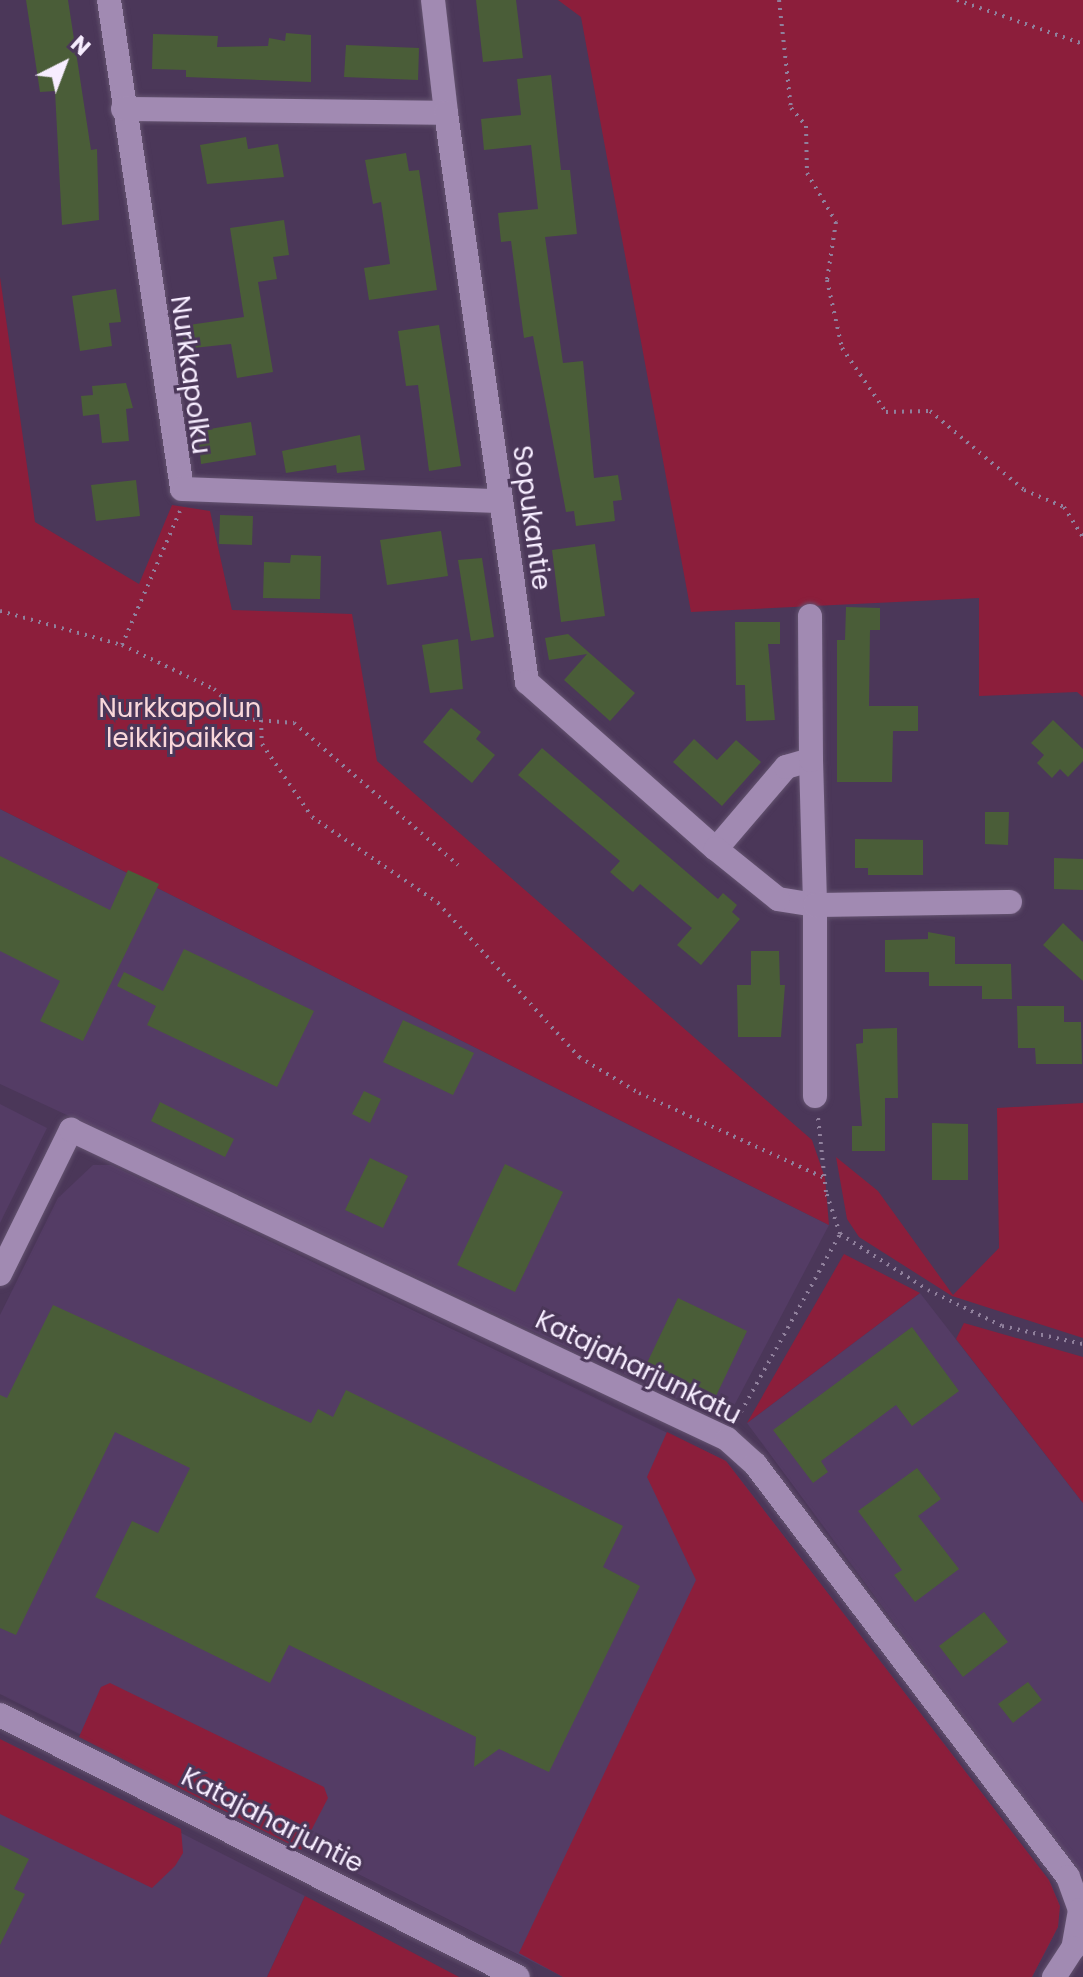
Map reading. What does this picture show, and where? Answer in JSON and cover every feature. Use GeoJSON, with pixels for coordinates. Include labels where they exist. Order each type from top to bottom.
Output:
{"type":"FeatureCollection","features":[{"type":"Feature","properties":{"kind":"street","name":"Nurkkapolku"},"geometry":{"type":"LineString","coordinates":[[109,0],[182,489],[499,501]]}},
{"type":"Feature","properties":{"kind":"street","name":"Sopukantie"},"geometry":{"type":"LineString","coordinates":[[433,0],[499,501],[527,682],[716,849],[778,899],[815,905],[1010,902]]}},
{"type":"Feature","properties":{"kind":"street"},"geometry":{"type":"LineString","coordinates":[[123,109],[446,113]]}},
{"type":"Feature","properties":{"kind":"street"},"geometry":{"type":"LineString","coordinates":[[810,616],[815,1096]]}},
{"type":"Feature","properties":{"kind":"street"},"geometry":{"type":"LineString","coordinates":[[716,849],[786,767],[811,760]]}},
{"type":"Feature","properties":{"kind":"street","name":"Katajaharjunkatu"},"geometry":{"type":"LineString","coordinates":[[0,1274],[71,1130],[727,1439],[755,1464],[1068,1877],[1080,1910],[1073,1948],[1054,1977]]}},
{"type":"Feature","properties":{"kind":"street","name":"Katajaharjuntie"},"geometry":{"type":"LineString","coordinates":[[0,1715],[518,1977]]}},
{"type":"Feature","properties":{"kind":"path"},"geometry":{"type":"LineString","coordinates":[[779,0],[791,108],[806,126],[807,173],[836,222],[827,280],[842,348],[886,412],[930,411],[1024,490],[1064,507],[1083,538]]}},
{"type":"Feature","properties":{"kind":"path"},"geometry":{"type":"LineString","coordinates":[[957,0],[1083,44]]}},
{"type":"Feature","properties":{"kind":"path"},"geometry":{"type":"LineString","coordinates":[[122,645],[178,522],[182,489]]}},
{"type":"Feature","properties":{"kind":"path"},"geometry":{"type":"LineString","coordinates":[[0,611],[122,645],[214,689],[245,719],[294,723],[458,865]]}},
{"type":"Feature","properties":{"kind":"path"},"geometry":{"type":"LineString","coordinates":[[261,720],[262,744],[312,817],[438,903],[579,1057],[639,1093],[825,1178]]}},
{"type":"Feature","properties":{"kind":"path"},"geometry":{"type":"LineString","coordinates":[[815,1096],[825,1178],[840,1234],[928,1290],[1002,1326],[1083,1344]]}},
{"type":"Feature","properties":{"kind":"path"},"geometry":{"type":"LineString","coordinates":[[727,1439],[840,1234]]}},
{"type":"Feature","properties":{"kind":"shaded area"},"geometry":{"type":"Polygon","coordinates":[[[0,809],[829,1225],[726,1421],[0,1084],[0,809]]]}},
{"type":"Feature","properties":{"kind":"shaded area"},"geometry":{"type":"Polygon","coordinates":[[[0,1104],[47,1128],[0,1223],[0,1104]]]}},
{"type":"Feature","properties":{"kind":"shaded area"},"geometry":{"type":"Polygon","coordinates":[[[93,1165],[111,1165],[726,1461],[1049,1880],[1060,1906],[1058,1927],[1032,1977],[563,1977],[0,1694],[0,1315],[58,1198],[93,1165]]]}},
{"type":"Feature","properties":{"kind":"shaded area"},"geometry":{"type":"Polygon","coordinates":[[[920,1293],[1083,1503],[1083,1878],[747,1423],[920,1293]]]}},
{"type":"Feature","properties":{"kind":"shaded area"},"geometry":{"type":"Polygon","coordinates":[[[0,1741],[305,1896],[267,1977],[0,1977],[0,1741]]]}},
{"type":"Feature","properties":{"kind":"green space"},"geometry":{"type":"Polygon","coordinates":[[[558,0],[1083,0],[1083,697],[1077,692],[979,696],[979,598],[691,612],[581,17],[558,0]]]}},
{"type":"Feature","properties":{"kind":"green space","name":"Nurkkapolun leikkipaikka"},"geometry":{"type":"Polygon","coordinates":[[[0,277],[35,522],[139,584],[172,505],[210,511],[232,610],[352,614],[377,761],[812,1140],[825,1178],[829,1225],[0,809],[0,277]]]}},
{"type":"Feature","properties":{"kind":"green space"},"geometry":{"type":"Polygon","coordinates":[[[1083,1103],[1083,1338],[952,1296],[859,1237],[847,1219],[836,1157],[878,1191],[953,1295],[999,1248],[997,1108],[1083,1103]]]}},
{"type":"Feature","properties":{"kind":"green space"},"geometry":{"type":"Polygon","coordinates":[[[844,1254],[920,1293],[747,1423],[844,1254]]]}},
{"type":"Feature","properties":{"kind":"green space"},"geometry":{"type":"Polygon","coordinates":[[[964,1323],[1083,1357],[1083,1503],[956,1339],[964,1323]]]}},
{"type":"Feature","properties":{"kind":"green space"},"geometry":{"type":"Polygon","coordinates":[[[667,1432],[726,1461],[1049,1880],[1060,1906],[1058,1927],[1032,1977],[563,1977],[519,1953],[696,1580],[647,1477],[667,1432]]]}},
{"type":"Feature","properties":{"kind":"green space"},"geometry":{"type":"Polygon","coordinates":[[[110,1683],[324,1787],[328,1798],[301,1850],[79,1737],[101,1687],[110,1683]]]}},
{"type":"Feature","properties":{"kind":"green space"},"geometry":{"type":"Polygon","coordinates":[[[0,1739],[181,1829],[183,1853],[175,1866],[152,1888],[0,1814],[0,1739]]]}},
{"type":"Feature","properties":{"kind":"green space"},"geometry":{"type":"Polygon","coordinates":[[[305,1896],[459,1977],[267,1977],[305,1896]]]}},
{"type":"Feature","properties":{"kind":"building"},"geometry":{"type":"Polygon","coordinates":[[[26,0],[68,0],[91,150],[97,149],[99,220],[62,225],[55,91],[40,92],[26,0]]]}},
{"type":"Feature","properties":{"kind":"building"},"geometry":{"type":"Polygon","coordinates":[[[476,0],[516,0],[523,58],[483,62],[476,0]]]}},
{"type":"Feature","properties":{"kind":"building"},"geometry":{"type":"Polygon","coordinates":[[[286,33],[311,35],[311,82],[186,77],[186,70],[152,69],[153,34],[218,36],[217,47],[268,46],[269,38],[285,41],[286,33]]]}},
{"type":"Feature","properties":{"kind":"building"},"geometry":{"type":"Polygon","coordinates":[[[346,45],[419,48],[418,80],[344,77],[346,45]]]}},
{"type":"Feature","properties":{"kind":"building"},"geometry":{"type":"Polygon","coordinates":[[[551,75],[561,170],[570,170],[577,234],[545,237],[563,363],[583,361],[594,478],[618,475],[622,500],[613,501],[615,521],[576,526],[574,511],[566,512],[533,336],[524,338],[511,241],[501,242],[498,213],[538,209],[531,145],[484,150],[481,119],[521,115],[517,79],[551,75]]]}},
{"type":"Feature","properties":{"kind":"building"},"geometry":{"type":"Polygon","coordinates":[[[246,137],[248,149],[278,144],[284,177],[207,184],[200,145],[246,137]]]}},
{"type":"Feature","properties":{"kind":"building"},"geometry":{"type":"Polygon","coordinates":[[[406,153],[409,171],[419,170],[437,290],[369,300],[364,268],[390,264],[381,202],[373,204],[365,160],[406,153]]]}},
{"type":"Feature","properties":{"kind":"building"},"geometry":{"type":"Polygon","coordinates":[[[284,220],[289,255],[273,257],[277,279],[258,282],[273,372],[237,378],[231,344],[184,349],[182,326],[244,317],[230,228],[284,220]]]}},
{"type":"Feature","properties":{"kind":"building"},"geometry":{"type":"Polygon","coordinates":[[[116,289],[121,322],[109,323],[112,346],[80,351],[72,296],[116,289]]]}},
{"type":"Feature","properties":{"kind":"building"},"geometry":{"type":"Polygon","coordinates":[[[439,325],[461,466],[429,471],[418,385],[406,386],[398,331],[439,325]]]}},
{"type":"Feature","properties":{"kind":"building"},"geometry":{"type":"Polygon","coordinates":[[[126,383],[133,408],[126,409],[129,441],[102,443],[99,414],[83,416],[81,396],[93,395],[92,386],[126,383]]]}},
{"type":"Feature","properties":{"kind":"building"},"geometry":{"type":"Polygon","coordinates":[[[251,422],[256,455],[201,464],[198,431],[251,422]]]}},
{"type":"Feature","properties":{"kind":"building"},"geometry":{"type":"Polygon","coordinates":[[[360,435],[365,470],[337,473],[336,465],[286,473],[282,451],[360,435]]]}},
{"type":"Feature","properties":{"kind":"building"},"geometry":{"type":"Polygon","coordinates":[[[136,480],[140,516],[96,521],[91,485],[136,480]]]}},
{"type":"Feature","properties":{"kind":"building"},"geometry":{"type":"Polygon","coordinates":[[[220,515],[253,516],[252,545],[219,544],[220,515]]]}},
{"type":"Feature","properties":{"kind":"building"},"geometry":{"type":"Polygon","coordinates":[[[441,531],[448,576],[387,585],[380,540],[441,531]]]}},
{"type":"Feature","properties":{"kind":"building"},"geometry":{"type":"Polygon","coordinates":[[[595,544],[605,616],[561,622],[552,550],[595,544]]]}},
{"type":"Feature","properties":{"kind":"building"},"geometry":{"type":"Polygon","coordinates":[[[291,555],[321,556],[320,599],[263,598],[264,562],[290,563],[291,555]]]}},
{"type":"Feature","properties":{"kind":"building"},"geometry":{"type":"Polygon","coordinates":[[[482,558],[494,637],[471,641],[458,560],[482,558]]]}},
{"type":"Feature","properties":{"kind":"building"},"geometry":{"type":"Polygon","coordinates":[[[846,607],[880,608],[880,630],[870,630],[869,706],[918,706],[918,731],[893,731],[892,782],[837,782],[837,640],[845,640],[846,607]]]}},
{"type":"Feature","properties":{"kind":"building"},"geometry":{"type":"Polygon","coordinates":[[[735,622],[780,622],[780,644],[768,644],[775,720],[746,721],[745,685],[736,685],[735,622]]]}},
{"type":"Feature","properties":{"kind":"building"},"geometry":{"type":"Polygon","coordinates":[[[568,634],[635,693],[610,721],[564,680],[587,654],[549,660],[545,638],[568,634]]]}},
{"type":"Feature","properties":{"kind":"building"},"geometry":{"type":"Polygon","coordinates":[[[458,639],[463,689],[430,693],[422,645],[458,639]]]}},
{"type":"Feature","properties":{"kind":"building"},"geometry":{"type":"Polygon","coordinates":[[[451,708],[481,732],[476,739],[495,755],[472,783],[423,742],[451,708]]]}},
{"type":"Feature","properties":{"kind":"building"},"geometry":{"type":"Polygon","coordinates":[[[1053,720],[1083,749],[1083,761],[1068,777],[1060,769],[1052,778],[1037,763],[1044,755],[1031,743],[1053,720]]]}},
{"type":"Feature","properties":{"kind":"building"},"geometry":{"type":"Polygon","coordinates":[[[694,739],[717,760],[736,740],[761,762],[722,806],[673,762],[694,739]]]}},
{"type":"Feature","properties":{"kind":"building"},"geometry":{"type":"Polygon","coordinates":[[[542,748],[718,899],[723,893],[737,905],[732,912],[740,919],[701,965],[677,945],[692,928],[640,884],[633,892],[610,872],[620,861],[518,775],[542,748]]]}},
{"type":"Feature","properties":{"kind":"building"},"geometry":{"type":"Polygon","coordinates":[[[985,812],[1009,812],[1008,845],[985,844],[985,812]]]}},
{"type":"Feature","properties":{"kind":"building"},"geometry":{"type":"Polygon","coordinates":[[[855,839],[923,840],[923,875],[868,875],[868,868],[855,868],[855,839]]]}},
{"type":"Feature","properties":{"kind":"building"},"geometry":{"type":"Polygon","coordinates":[[[0,856],[110,910],[128,870],[159,884],[83,1041],[40,1021],[60,981],[0,951],[0,856]]]}},
{"type":"Feature","properties":{"kind":"building"},"geometry":{"type":"Polygon","coordinates":[[[1054,858],[1083,859],[1083,890],[1054,889],[1054,858]]]}},
{"type":"Feature","properties":{"kind":"building"},"geometry":{"type":"Polygon","coordinates":[[[1063,923],[1083,942],[1083,981],[1043,945],[1063,923]]]}},
{"type":"Feature","properties":{"kind":"building"},"geometry":{"type":"Polygon","coordinates":[[[928,932],[955,937],[955,964],[1011,964],[1012,999],[982,999],[982,986],[929,986],[929,972],[885,972],[885,940],[928,939],[928,932]]]}},
{"type":"Feature","properties":{"kind":"building"},"geometry":{"type":"Polygon","coordinates":[[[184,949],[314,1011],[277,1087],[147,1025],[156,1006],[117,986],[124,972],[163,991],[184,949]]]}},
{"type":"Feature","properties":{"kind":"building"},"geometry":{"type":"Polygon","coordinates":[[[751,951],[779,951],[780,985],[785,985],[781,1037],[738,1037],[737,985],[751,985],[751,951]]]}},
{"type":"Feature","properties":{"kind":"building"},"geometry":{"type":"Polygon","coordinates":[[[1017,1006],[1064,1006],[1064,1022],[1081,1022],[1082,1064],[1036,1064],[1035,1048],[1018,1048],[1017,1006]]]}},
{"type":"Feature","properties":{"kind":"building"},"geometry":{"type":"Polygon","coordinates":[[[403,1020],[474,1053],[453,1095],[383,1062],[403,1020]]]}},
{"type":"Feature","properties":{"kind":"building"},"geometry":{"type":"Polygon","coordinates":[[[897,1028],[898,1098],[885,1098],[885,1151],[852,1151],[852,1126],[862,1126],[856,1044],[863,1043],[863,1029],[897,1028]]]}},
{"type":"Feature","properties":{"kind":"building"},"geometry":{"type":"Polygon","coordinates":[[[364,1091],[381,1099],[370,1123],[352,1114],[364,1091]]]}},
{"type":"Feature","properties":{"kind":"building"},"geometry":{"type":"Polygon","coordinates":[[[160,1102],[234,1139],[225,1157],[151,1121],[160,1102]]]}},
{"type":"Feature","properties":{"kind":"building"},"geometry":{"type":"Polygon","coordinates":[[[932,1123],[968,1124],[968,1180],[932,1180],[932,1123]]]}},
{"type":"Feature","properties":{"kind":"building"},"geometry":{"type":"Polygon","coordinates":[[[370,1158],[408,1176],[383,1228],[345,1210],[370,1158]]]}},
{"type":"Feature","properties":{"kind":"building"},"geometry":{"type":"Polygon","coordinates":[[[505,1164],[563,1192],[515,1292],[457,1265],[505,1164]]]}},
{"type":"Feature","properties":{"kind":"building"},"geometry":{"type":"Polygon","coordinates":[[[678,1298],[747,1331],[716,1396],[647,1363],[678,1298]]]}},
{"type":"Feature","properties":{"kind":"building"},"geometry":{"type":"Polygon","coordinates":[[[53,1305],[311,1423],[318,1409],[333,1417],[346,1390],[623,1526],[603,1567],[640,1586],[549,1772],[499,1749],[474,1767],[476,1737],[289,1645],[270,1683],[95,1597],[132,1521],[158,1533],[190,1468],[115,1432],[16,1635],[0,1628],[0,1395],[7,1398],[53,1305]]]}},
{"type":"Feature","properties":{"kind":"building"},"geometry":{"type":"Polygon","coordinates":[[[912,1327],[959,1391],[912,1426],[896,1405],[821,1461],[828,1472],[813,1483],[773,1430],[912,1327]]]}},
{"type":"Feature","properties":{"kind":"building"},"geometry":{"type":"Polygon","coordinates":[[[917,1468],[941,1499],[918,1516],[959,1569],[915,1602],[894,1575],[902,1570],[858,1511],[917,1468]]]}},
{"type":"Feature","properties":{"kind":"building"},"geometry":{"type":"Polygon","coordinates":[[[984,1612],[1008,1642],[963,1677],[939,1646],[984,1612]]]}},
{"type":"Feature","properties":{"kind":"building"},"geometry":{"type":"Polygon","coordinates":[[[1028,1682],[1042,1700],[1013,1723],[998,1704],[1028,1682]]]}},
{"type":"Feature","properties":{"kind":"building"},"geometry":{"type":"Polygon","coordinates":[[[0,1845],[29,1859],[14,1889],[25,1894],[0,1945],[0,1845]]]}}]}
